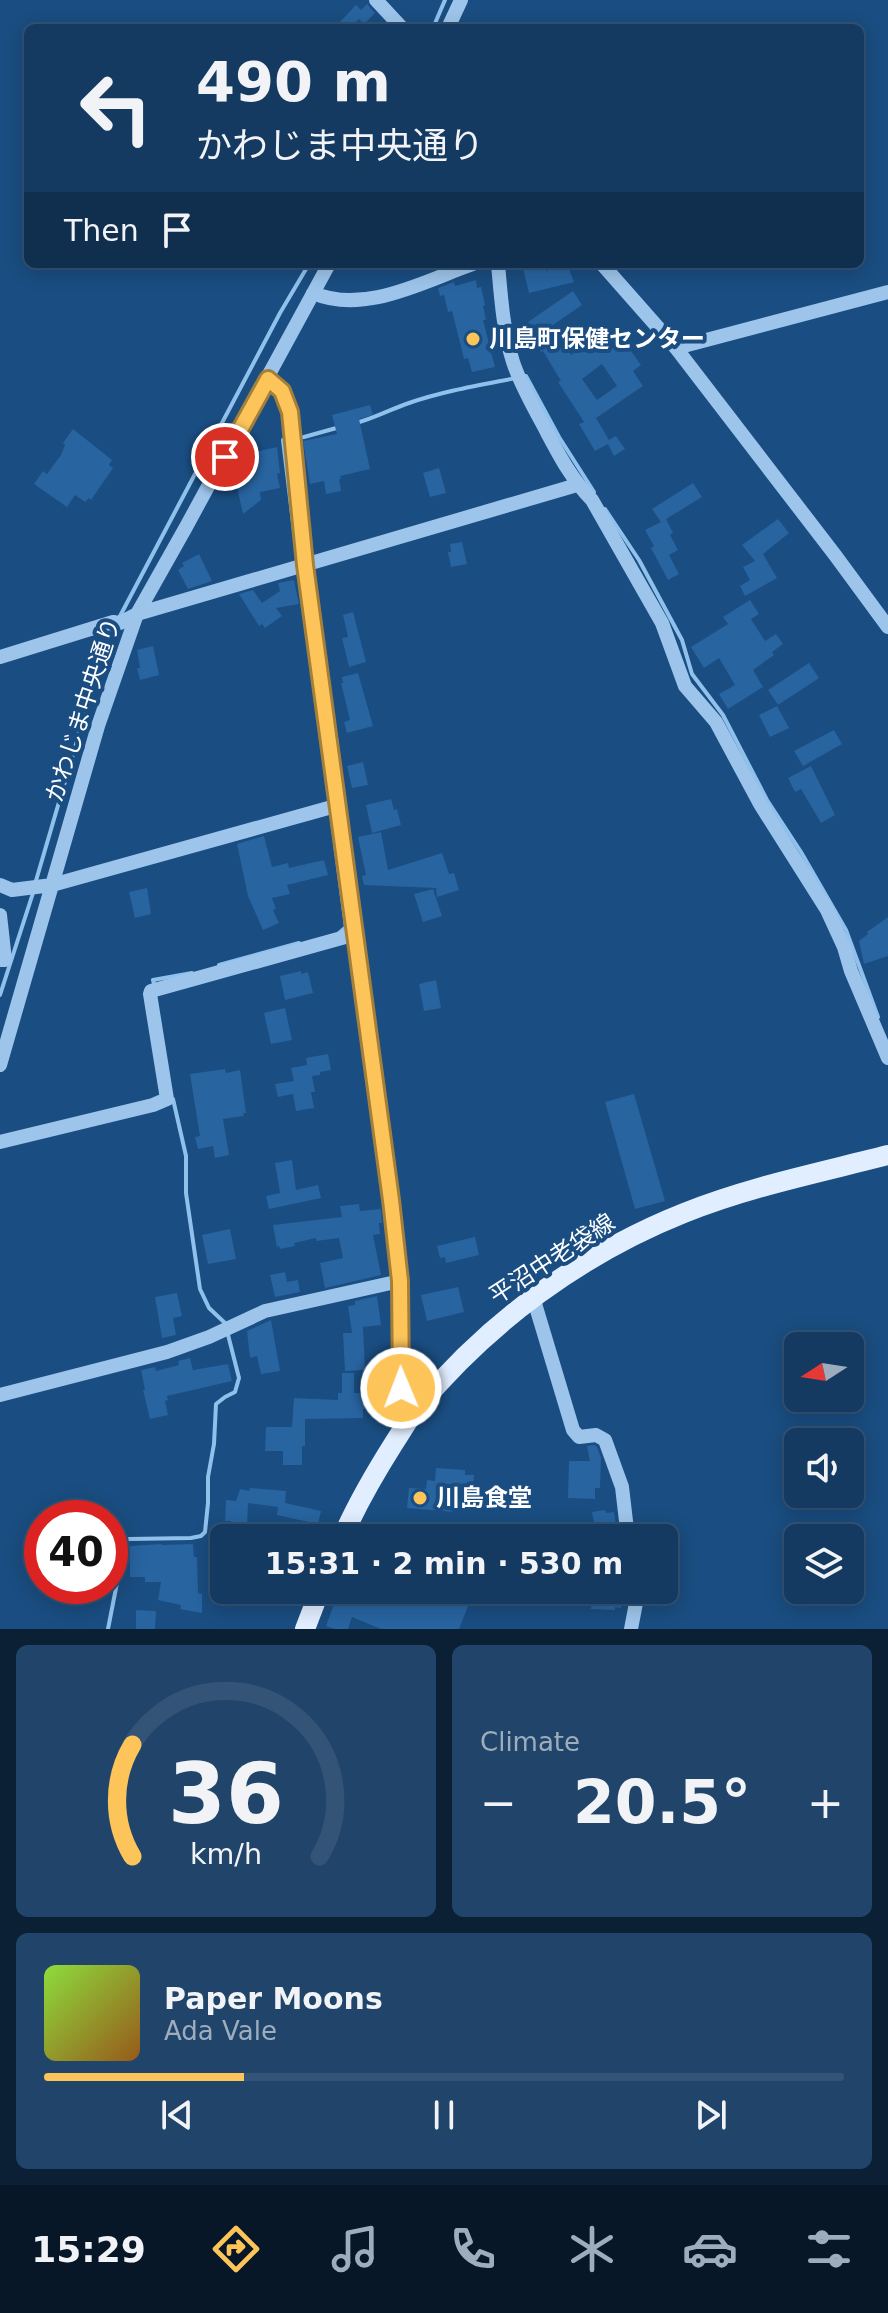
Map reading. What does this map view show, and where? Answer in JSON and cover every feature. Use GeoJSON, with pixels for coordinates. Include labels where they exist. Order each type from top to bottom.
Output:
{"type":"FeatureCollection","features":[{"type":"Feature","properties":{"kind":"main road","name":"平沼中老袋線"},"geometry":{"type":"LineString","coordinates":[[349,1524],[362,1496],[416,1409],[459,1362],[533,1297],[618,1244],[688,1211],[888,1155]]}},
{"type":"Feature","properties":{"kind":"main road"},"geometry":{"type":"LineString","coordinates":[[305,1629],[315,1604]]}},
{"type":"Feature","properties":{"kind":"street"},"geometry":{"type":"LineString","coordinates":[[376,0],[398,24]]}},
{"type":"Feature","properties":{"kind":"street"},"geometry":{"type":"LineString","coordinates":[[450,24],[461,0]]}},
{"type":"Feature","properties":{"kind":"street","name":"かわじま中央通り"},"geometry":{"type":"LineString","coordinates":[[0,1065],[40,886],[137,614],[327,268]]}},
{"type":"Feature","properties":{"kind":"street"},"geometry":{"type":"LineString","coordinates":[[313,293],[342,302],[368,299],[462,268]]}},
{"type":"Feature","properties":{"kind":"street"},"geometry":{"type":"LineString","coordinates":[[498,268],[503,317],[512,360],[522,386],[577,485],[592,500],[662,623],[685,686],[716,722],[760,804],[827,910],[888,1058]]}},
{"type":"Feature","properties":{"kind":"street"},"geometry":{"type":"LineString","coordinates":[[606,268],[676,348],[888,627]]}},
{"type":"Feature","properties":{"kind":"street"},"geometry":{"type":"LineString","coordinates":[[676,348],[888,292]]}},
{"type":"Feature","properties":{"kind":"street"},"geometry":{"type":"LineString","coordinates":[[268,379],[282,391],[290,412],[305,565],[400,1281],[401,1388],[403,1398],[416,1409]]}},
{"type":"Feature","properties":{"kind":"street"},"geometry":{"type":"LineString","coordinates":[[0,657],[577,485]]}},
{"type":"Feature","properties":{"kind":"street"},"geometry":{"type":"LineString","coordinates":[[0,885],[12,890],[40,886],[339,805]]}},
{"type":"Feature","properties":{"kind":"street"},"geometry":{"type":"LineString","coordinates":[[0,915],[5,960],[0,960]]}},
{"type":"Feature","properties":{"kind":"street"},"geometry":{"type":"LineString","coordinates":[[0,1142],[167,1099],[151,991],[356,934]]}},
{"type":"Feature","properties":{"kind":"street"},"geometry":{"type":"LineString","coordinates":[[0,1395],[167,1352],[265,1311],[400,1281]]}},
{"type":"Feature","properties":{"kind":"street"},"geometry":{"type":"LineString","coordinates":[[533,1297],[573,1430],[579,1437],[596,1435],[605,1440],[622,1487],[626,1524]]}},
{"type":"Feature","properties":{"kind":"street"},"geometry":{"type":"LineString","coordinates":[[631,1629],[636,1604]]}},
{"type":"Feature","properties":{"kind":"building"},"geometry":{"type":"Polygon","coordinates":[[[367,4],[375,13],[364,24],[359,19],[354,24],[340,22],[356,5],[361,10],[367,4]]]}},
{"type":"Feature","properties":{"kind":"building"},"geometry":{"type":"Polygon","coordinates":[[[523,268],[545,268],[546,271],[569,268],[574,282],[529,293],[523,268]]]}},
{"type":"Feature","properties":{"kind":"building","name":"川島町保健センター"},"geometry":{"type":"Polygon","coordinates":[[[476,280],[485,305],[486,320],[483,320],[495,367],[472,372],[468,358],[464,359],[452,311],[448,312],[444,295],[440,296],[438,288],[454,282],[455,286],[476,280]]]}},
{"type":"Feature","properties":{"kind":"building"},"geometry":{"type":"Polygon","coordinates":[[[573,291],[582,305],[553,325],[571,355],[582,347],[586,347],[590,354],[616,336],[620,342],[623,340],[641,365],[633,371],[643,386],[596,418],[609,440],[616,436],[625,449],[614,456],[608,444],[595,451],[579,424],[584,422],[533,339],[538,336],[528,322],[573,291]],[[602,364],[582,379],[597,400],[617,386],[602,364]]]}},
{"type":"Feature","properties":{"kind":"building"},"geometry":{"type":"Polygon","coordinates":[[[370,405],[373,415],[359,419],[370,469],[340,476],[341,491],[326,494],[324,481],[310,484],[303,441],[337,434],[332,415],[370,405]]]}},
{"type":"Feature","properties":{"kind":"building"},"geometry":{"type":"Polygon","coordinates":[[[73,429],[112,460],[109,465],[113,468],[91,500],[89,498],[85,502],[75,495],[67,507],[34,484],[43,471],[47,474],[61,455],[63,443],[73,429]]]}},
{"type":"Feature","properties":{"kind":"building"},"geometry":{"type":"Polygon","coordinates":[[[277,447],[280,488],[260,492],[261,500],[243,514],[233,469],[253,464],[251,453],[277,447]]]}},
{"type":"Feature","properties":{"kind":"building"},"geometry":{"type":"Polygon","coordinates":[[[439,468],[446,493],[430,497],[423,473],[439,468]]]}},
{"type":"Feature","properties":{"kind":"building"},"geometry":{"type":"Polygon","coordinates":[[[693,483],[702,497],[666,519],[678,550],[669,555],[679,574],[668,580],[645,530],[661,522],[652,509],[693,483]]]}},
{"type":"Feature","properties":{"kind":"building"},"geometry":{"type":"Polygon","coordinates":[[[778,519],[789,533],[763,554],[777,578],[745,596],[740,586],[750,580],[743,567],[755,561],[742,545],[778,519]]]}},
{"type":"Feature","properties":{"kind":"building"},"geometry":{"type":"Polygon","coordinates":[[[462,542],[467,564],[451,567],[450,544],[462,542]]]}},
{"type":"Feature","properties":{"kind":"building"},"geometry":{"type":"Polygon","coordinates":[[[199,554],[212,581],[188,589],[178,570],[184,566],[182,563],[199,554]]]}},
{"type":"Feature","properties":{"kind":"building"},"geometry":{"type":"Polygon","coordinates":[[[294,580],[299,604],[276,608],[282,616],[265,628],[262,624],[259,626],[239,594],[253,590],[262,603],[280,591],[278,583],[294,580]]]}},
{"type":"Feature","properties":{"kind":"building"},"geometry":{"type":"Polygon","coordinates":[[[750,600],[759,614],[751,619],[765,641],[776,634],[783,644],[772,652],[774,655],[753,670],[763,687],[728,709],[719,694],[735,685],[719,658],[704,668],[691,647],[728,624],[723,617],[750,600]]]}},
{"type":"Feature","properties":{"kind":"building"},"geometry":{"type":"Polygon","coordinates":[[[353,612],[366,662],[349,667],[342,638],[348,637],[343,615],[353,612]]]}},
{"type":"Feature","properties":{"kind":"building"},"geometry":{"type":"Polygon","coordinates":[[[153,646],[159,675],[140,680],[137,650],[153,646]]]}},
{"type":"Feature","properties":{"kind":"building"},"geometry":{"type":"Polygon","coordinates":[[[809,663],[819,678],[778,705],[768,690],[809,663]]]}},
{"type":"Feature","properties":{"kind":"building"},"geometry":{"type":"Polygon","coordinates":[[[358,673],[373,726],[347,733],[344,722],[350,720],[342,677],[358,673]]]}},
{"type":"Feature","properties":{"kind":"building"},"geometry":{"type":"Polygon","coordinates":[[[777,706],[789,728],[770,737],[759,715],[777,706]]]}},
{"type":"Feature","properties":{"kind":"building"},"geometry":{"type":"Polygon","coordinates":[[[834,730],[842,744],[803,766],[794,751],[834,730]]]}},
{"type":"Feature","properties":{"kind":"building"},"geometry":{"type":"Polygon","coordinates":[[[363,762],[368,785],[352,788],[347,766],[363,762]]]}},
{"type":"Feature","properties":{"kind":"building"},"geometry":{"type":"Polygon","coordinates":[[[811,766],[835,815],[821,823],[801,789],[795,792],[788,778],[811,766]]]}},
{"type":"Feature","properties":{"kind":"building"},"geometry":{"type":"Polygon","coordinates":[[[391,799],[401,825],[372,833],[366,805],[391,799]]]}},
{"type":"Feature","properties":{"kind":"building"},"geometry":{"type":"Polygon","coordinates":[[[381,832],[388,870],[442,853],[449,874],[454,873],[459,890],[437,897],[436,888],[364,885],[362,876],[366,875],[358,837],[381,832]]]}},
{"type":"Feature","properties":{"kind":"building"},"geometry":{"type":"Polygon","coordinates":[[[264,836],[272,867],[288,863],[289,868],[324,860],[328,875],[287,885],[290,894],[272,898],[279,923],[263,930],[248,896],[237,844],[264,836]]]}},
{"type":"Feature","properties":{"kind":"building"},"geometry":{"type":"Polygon","coordinates":[[[147,888],[151,914],[135,918],[129,892],[147,888]]]}},
{"type":"Feature","properties":{"kind":"building"},"geometry":{"type":"Polygon","coordinates":[[[433,889],[442,916],[423,922],[414,894],[433,889]]]}},
{"type":"Feature","properties":{"kind":"building"},"geometry":{"type":"Polygon","coordinates":[[[888,917],[888,956],[864,964],[859,941],[888,917]]]}},
{"type":"Feature","properties":{"kind":"building"},"geometry":{"type":"Polygon","coordinates":[[[301,971],[301,974],[308,972],[313,993],[285,1000],[280,976],[301,971]]]}},
{"type":"Feature","properties":{"kind":"building"},"geometry":{"type":"Polygon","coordinates":[[[436,980],[441,1008],[424,1011],[419,984],[436,980]]]}},
{"type":"Feature","properties":{"kind":"building"},"geometry":{"type":"Polygon","coordinates":[[[285,1008],[292,1040],[271,1044],[264,1013],[285,1008]]]}},
{"type":"Feature","properties":{"kind":"building"},"geometry":{"type":"Polygon","coordinates":[[[328,1054],[331,1070],[312,1076],[314,1108],[296,1111],[293,1094],[278,1097],[275,1084],[294,1081],[291,1068],[307,1065],[306,1058],[328,1054]]]}},
{"type":"Feature","properties":{"kind":"building"},"geometry":{"type":"Polygon","coordinates":[[[225,1069],[226,1073],[240,1070],[246,1113],[223,1119],[229,1155],[215,1158],[213,1146],[198,1149],[195,1137],[200,1136],[190,1074],[225,1069]]]}},
{"type":"Feature","properties":{"kind":"building"},"geometry":{"type":"Polygon","coordinates":[[[634,1094],[665,1201],[635,1209],[605,1102],[634,1094]]]}},
{"type":"Feature","properties":{"kind":"building"},"geometry":{"type":"Polygon","coordinates":[[[292,1160],[296,1190],[318,1185],[321,1198],[269,1209],[266,1196],[280,1193],[275,1163],[292,1160]]]}},
{"type":"Feature","properties":{"kind":"building"},"geometry":{"type":"Polygon","coordinates":[[[359,1204],[360,1211],[381,1209],[380,1234],[373,1235],[381,1275],[325,1288],[320,1263],[343,1258],[339,1238],[316,1241],[316,1238],[294,1243],[295,1246],[277,1247],[273,1225],[342,1217],[340,1206],[359,1204]]]}},
{"type":"Feature","properties":{"kind":"building"},"geometry":{"type":"Polygon","coordinates":[[[230,1229],[236,1259],[208,1264],[202,1235],[230,1229]]]}},
{"type":"Feature","properties":{"kind":"building"},"geometry":{"type":"Polygon","coordinates":[[[475,1237],[479,1255],[446,1263],[445,1257],[440,1258],[437,1246],[475,1237]]]}},
{"type":"Feature","properties":{"kind":"building"},"geometry":{"type":"Polygon","coordinates":[[[285,1272],[287,1282],[298,1280],[300,1292],[275,1297],[270,1275],[285,1272]]]}},
{"type":"Feature","properties":{"kind":"building"},"geometry":{"type":"Polygon","coordinates":[[[458,1287],[464,1312],[427,1321],[421,1295],[458,1287]]]}},
{"type":"Feature","properties":{"kind":"building"},"geometry":{"type":"Polygon","coordinates":[[[177,1293],[182,1316],[173,1318],[176,1335],[162,1338],[155,1297],[177,1293]]]}},
{"type":"Feature","properties":{"kind":"building"},"geometry":{"type":"Polygon","coordinates":[[[377,1296],[381,1325],[363,1327],[365,1370],[345,1371],[343,1333],[352,1333],[348,1306],[355,1305],[355,1301],[377,1296]]]}},
{"type":"Feature","properties":{"kind":"building"},"geometry":{"type":"Polygon","coordinates":[[[271,1320],[280,1371],[261,1374],[257,1356],[250,1358],[247,1331],[271,1320]]]}},
{"type":"Feature","properties":{"kind":"building"},"geometry":{"type":"Polygon","coordinates":[[[190,1358],[193,1370],[228,1364],[232,1381],[167,1396],[168,1415],[150,1419],[141,1370],[155,1367],[156,1371],[179,1365],[178,1361],[190,1358]]]}},
{"type":"Feature","properties":{"kind":"building"},"geometry":{"type":"Polygon","coordinates":[[[342,1373],[354,1373],[354,1393],[377,1392],[378,1406],[363,1409],[363,1418],[305,1419],[302,1465],[283,1465],[283,1451],[265,1451],[266,1427],[292,1427],[294,1398],[338,1400],[338,1393],[342,1393],[342,1373]]]}},
{"type":"Feature","properties":{"kind":"building"},"geometry":{"type":"Polygon","coordinates":[[[594,1445],[601,1458],[600,1488],[595,1488],[595,1499],[568,1498],[569,1461],[590,1461],[587,1446],[594,1445]]]}},
{"type":"Feature","properties":{"kind":"building"},"geometry":{"type":"Polygon","coordinates":[[[436,1468],[465,1470],[465,1475],[474,1475],[471,1505],[455,1509],[455,1512],[407,1508],[409,1488],[426,1489],[427,1480],[435,1481],[436,1468]]]}},
{"type":"Feature","properties":{"kind":"building"},"geometry":{"type":"Polygon","coordinates":[[[250,1488],[286,1491],[285,1503],[321,1511],[318,1524],[277,1515],[278,1507],[248,1503],[247,1524],[225,1521],[226,1500],[236,1501],[240,1489],[249,1491],[250,1488]]]}},
{"type":"Feature","properties":{"kind":"building"},"geometry":{"type":"Polygon","coordinates":[[[592,1512],[614,1512],[616,1524],[594,1524],[592,1512]]]}},
{"type":"Feature","properties":{"kind":"building"},"geometry":{"type":"Polygon","coordinates":[[[193,1544],[194,1557],[197,1557],[198,1593],[202,1594],[202,1613],[158,1600],[161,1582],[145,1582],[145,1577],[130,1577],[130,1546],[193,1544]]]}},
{"type":"Feature","properties":{"kind":"building"},"geometry":{"type":"Polygon","coordinates":[[[334,1604],[468,1606],[459,1629],[381,1629],[352,1617],[348,1629],[326,1626],[334,1604]]]}},
{"type":"Feature","properties":{"kind":"building"},"geometry":{"type":"Polygon","coordinates":[[[592,1604],[621,1604],[621,1608],[615,1607],[615,1610],[591,1609],[592,1604]]]}},
{"type":"Feature","properties":{"kind":"building"},"geometry":{"type":"Polygon","coordinates":[[[136,1610],[156,1611],[155,1629],[136,1629],[136,1610]]]}},
{"type":"Feature","properties":{"kind":"waterway"},"geometry":{"type":"LineString","coordinates":[[435,24],[445,0]]}},
{"type":"Feature","properties":{"kind":"waterway"},"geometry":{"type":"LineString","coordinates":[[119,618],[307,268]]}},
{"type":"Feature","properties":{"kind":"waterway"},"geometry":{"type":"LineString","coordinates":[[356,423],[438,394],[526,376],[594,492]]}},
{"type":"Feature","properties":{"kind":"waterway"},"geometry":{"type":"LineString","coordinates":[[298,564],[283,440],[340,427]]}},
{"type":"Feature","properties":{"kind":"waterway"},"geometry":{"type":"LineString","coordinates":[[605,509],[639,560],[682,640],[692,674],[723,715],[767,800],[846,930],[878,1017]]}},
{"type":"Feature","properties":{"kind":"waterway"},"geometry":{"type":"LineString","coordinates":[[35,884],[103,652],[115,626]]}},
{"type":"Feature","properties":{"kind":"waterway"},"geometry":{"type":"LineString","coordinates":[[309,644],[346,927],[339,933]]}},
{"type":"Feature","properties":{"kind":"waterway"},"geometry":{"type":"LineString","coordinates":[[0,995],[33,893]]}},
{"type":"Feature","properties":{"kind":"waterway"},"geometry":{"type":"LineString","coordinates":[[219,965],[299,943]]}},
{"type":"Feature","properties":{"kind":"waterway"},"geometry":{"type":"LineString","coordinates":[[155,988],[153,980],[192,973]]}},
{"type":"Feature","properties":{"kind":"waterway"},"geometry":{"type":"LineString","coordinates":[[108,1629],[125,1542],[129,1539],[191,1538],[205,1532],[216,1404],[235,1392],[239,1378],[225,1323],[209,1308],[200,1289],[186,1193],[186,1156],[173,1099]]}},
{"type":"Feature","properties":{"kind":"place","name":"川島町保健センター"},"geometry":{"type":"Point","coordinates":[473,339]}},
{"type":"Feature","properties":{"kind":"place","name":"川島食堂"},"geometry":{"type":"Point","coordinates":[420,1498]}},
{"type":"Feature","properties":{"kind":"route"},"geometry":{"type":"LineString","coordinates":[[225,457],[268,379],[282,391],[290,412],[305,565],[391,1200],[400,1281],[401,1388]]}}]}
